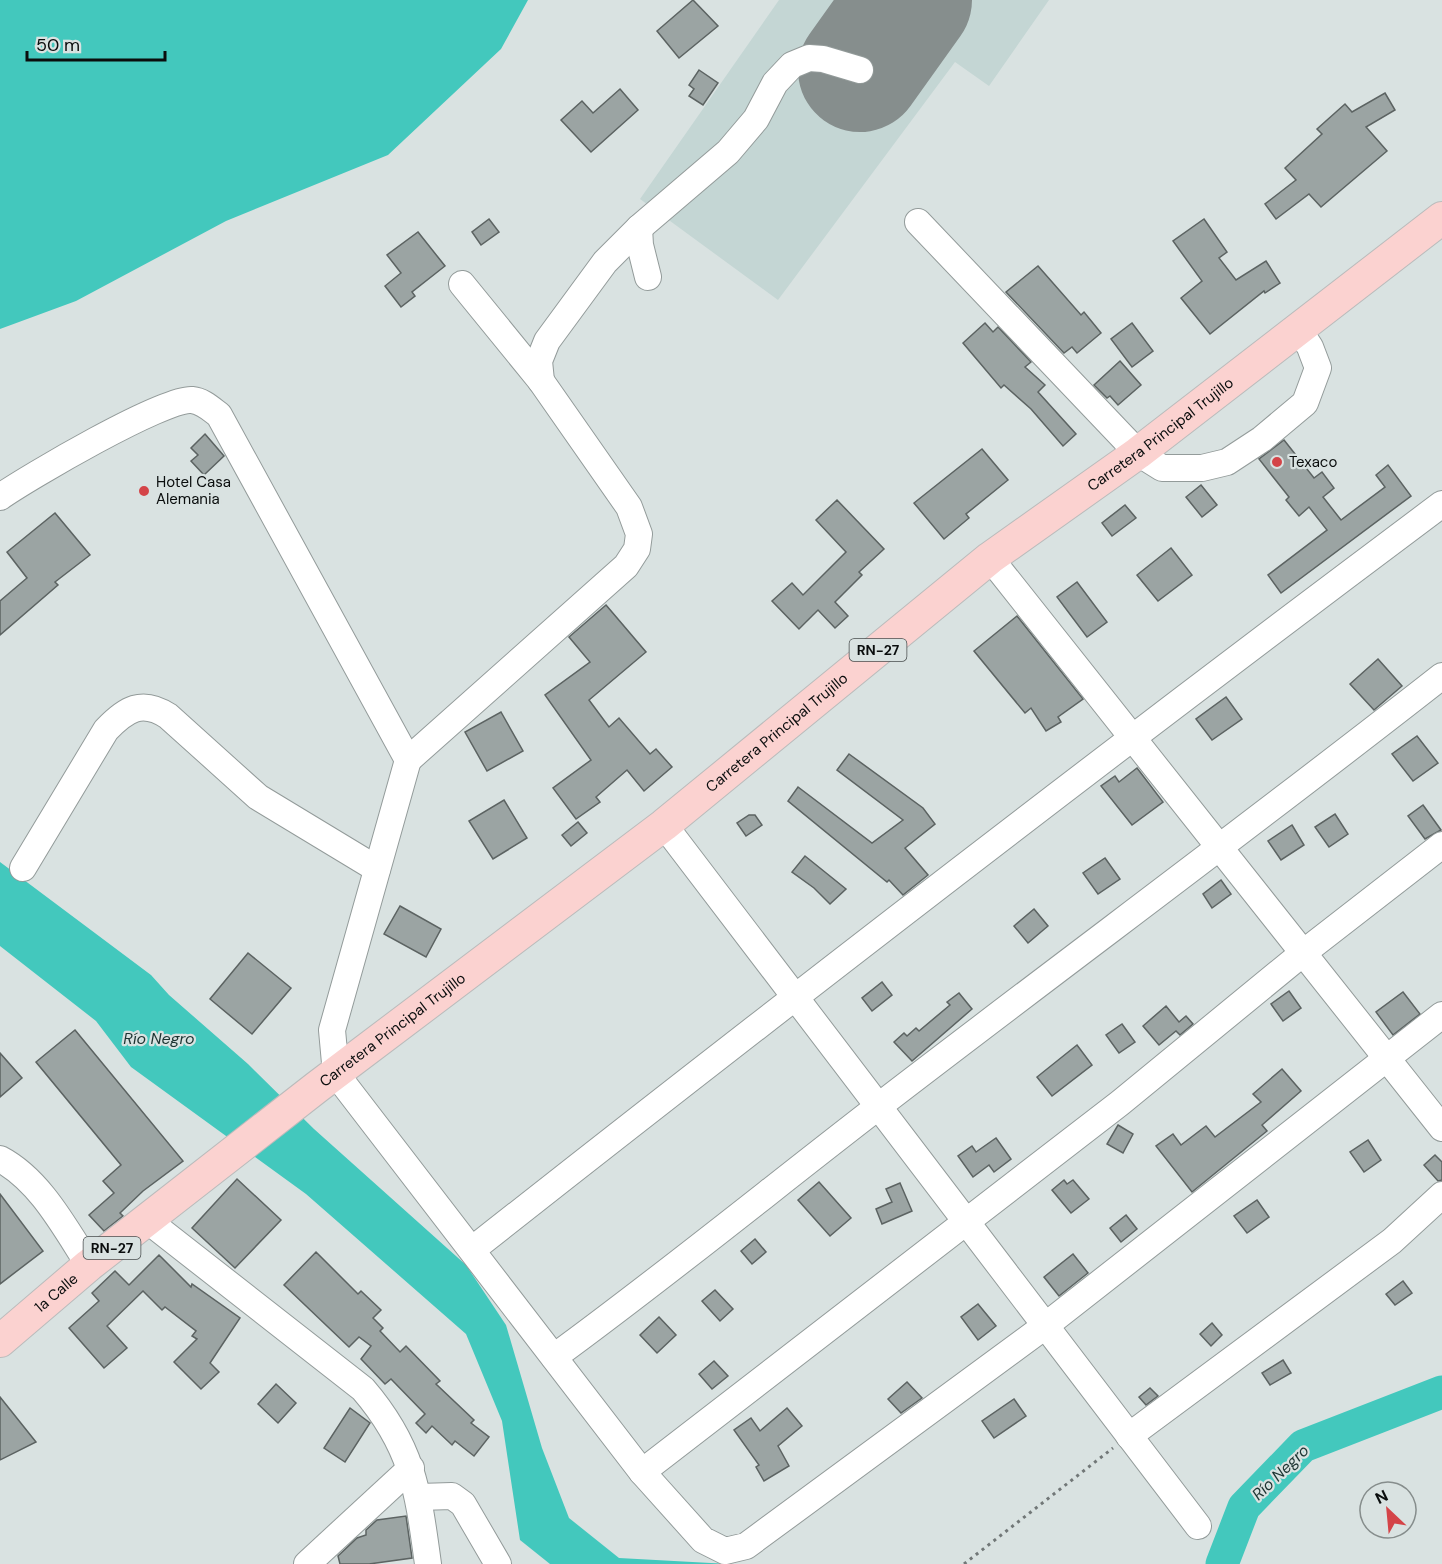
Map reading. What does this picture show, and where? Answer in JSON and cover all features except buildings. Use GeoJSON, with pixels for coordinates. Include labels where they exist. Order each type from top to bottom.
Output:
{"type":"FeatureCollection","features":[{"type":"Feature","properties":{"kind":"main road","name":"Carretera Principal Trujillo"},"geometry":{"type":"LineString","coordinates":[[226,1159],[664,825],[990,558],[1138,453],[1438,228]]}},
{"type":"Feature","properties":{"kind":"main road","name":"1a Calle"},"geometry":{"type":"LineString","coordinates":[[0,1341],[89,1265],[226,1159]]}},
{"type":"Feature","properties":{"kind":"street"},"geometry":{"type":"LineString","coordinates":[[541,381],[540,361],[547,341],[605,262],[639,228],[728,152],[756,119],[775,83],[792,65],[809,58],[823,59],[860,70]]}},
{"type":"Feature","properties":{"kind":"street"},"geometry":{"type":"LineString","coordinates":[[918,222],[1138,453],[1162,468],[1202,468],[1227,462],[1262,439],[1305,402],[1312,389],[1318,368],[1310,347],[1299,330]]}},
{"type":"Feature","properties":{"kind":"street"},"geometry":{"type":"LineString","coordinates":[[639,228],[640,245],[648,277]]}},
{"type":"Feature","properties":{"kind":"street"},"geometry":{"type":"LineString","coordinates":[[462,284],[541,381],[629,507],[639,534],[638,549],[626,566],[408,760],[332,1030],[332,1052],[327,1081],[473,1249],[642,1472],[703,1540],[725,1551],[746,1546],[1045,1326],[1442,1015]]}},
{"type":"Feature","properties":{"kind":"street"},"geometry":{"type":"LineString","coordinates":[[0,497],[24,480],[161,407],[191,399],[207,405],[219,415],[408,760]]}},
{"type":"Feature","properties":{"kind":"street"},"geometry":{"type":"LineString","coordinates":[[473,1249],[794,996],[1131,736],[1442,504]]}},
{"type":"Feature","properties":{"kind":"street"},"geometry":{"type":"LineString","coordinates":[[990,558],[1442,1128]]}},
{"type":"Feature","properties":{"kind":"street"},"geometry":{"type":"LineString","coordinates":[[554,1358],[634,1299],[878,1107],[1221,849],[1442,676]]}},
{"type":"Feature","properties":{"kind":"street"},"geometry":{"type":"LineString","coordinates":[[23,868],[106,730],[120,716],[141,707],[154,707],[168,716],[258,797],[377,869]]}},
{"type":"Feature","properties":{"kind":"street"},"geometry":{"type":"LineString","coordinates":[[664,825],[1198,1526]]}},
{"type":"Feature","properties":{"kind":"street"},"geometry":{"type":"LineString","coordinates":[[642,1472],[1120,1103],[1303,953],[1442,845]]}},
{"type":"Feature","properties":{"kind":"street"},"geometry":{"type":"LineString","coordinates":[[1,1160],[19,1170],[58,1217],[89,1265]]}},
{"type":"Feature","properties":{"kind":"street"},"geometry":{"type":"LineString","coordinates":[[1129,1436],[1392,1241],[1442,1195]]}},
{"type":"Feature","properties":{"kind":"street"},"geometry":{"type":"LineString","coordinates":[[147,1220],[363,1389],[384,1412],[400,1439],[411,1468],[419,1497],[428,1564]]}},
{"type":"Feature","properties":{"kind":"street"},"geometry":{"type":"LineString","coordinates":[[307,1564],[411,1468]]}},
{"type":"Feature","properties":{"kind":"street"},"geometry":{"type":"LineString","coordinates":[[419,1497],[452,1496],[463,1504],[498,1564]]}},
{"type":"Feature","properties":{"kind":"path"},"geometry":{"type":"LineString","coordinates":[[964,1564],[1129,1436]]}},
{"type":"Feature","properties":{"kind":"shaded area"},"geometry":{"type":"Polygon","coordinates":[[[779,0],[1049,0],[989,86],[955,62],[778,300],[640,199],[779,0]]]}},
{"type":"Feature","properties":{"kind":"water"},"geometry":{"type":"Polygon","coordinates":[[[0,0],[528,0],[501,49],[388,155],[226,221],[76,301],[0,329],[0,0]]]}},
{"type":"Feature","properties":{"kind":"water","name":"Río Negro"},"geometry":{"type":"Polygon","coordinates":[[[0,862],[151,975],[169,995],[248,1064],[314,1129],[466,1265],[506,1325],[542,1448],[569,1518],[619,1558],[729,1564],[550,1564],[520,1540],[502,1421],[466,1334],[306,1194],[131,1067],[96,1021],[0,946],[0,862]]]}},
{"type":"Feature","properties":{"kind":"waterway","name":"Río Negro"},"geometry":{"type":"LineString","coordinates":[[1222,1564],[1244,1507],[1303,1446],[1442,1392]]}},
{"type":"Feature","properties":{"kind":"runway"},"geometry":{"type":"LineString","coordinates":[[860,70],[910,0]]}},
{"type":"Feature","properties":{"kind":"place","name":"Texaco"},"geometry":{"type":"Point","coordinates":[1277,462]}},
{"type":"Feature","properties":{"kind":"place","name":"Hotel Casa Alemania"},"geometry":{"type":"Point","coordinates":[144,491]}}]}
